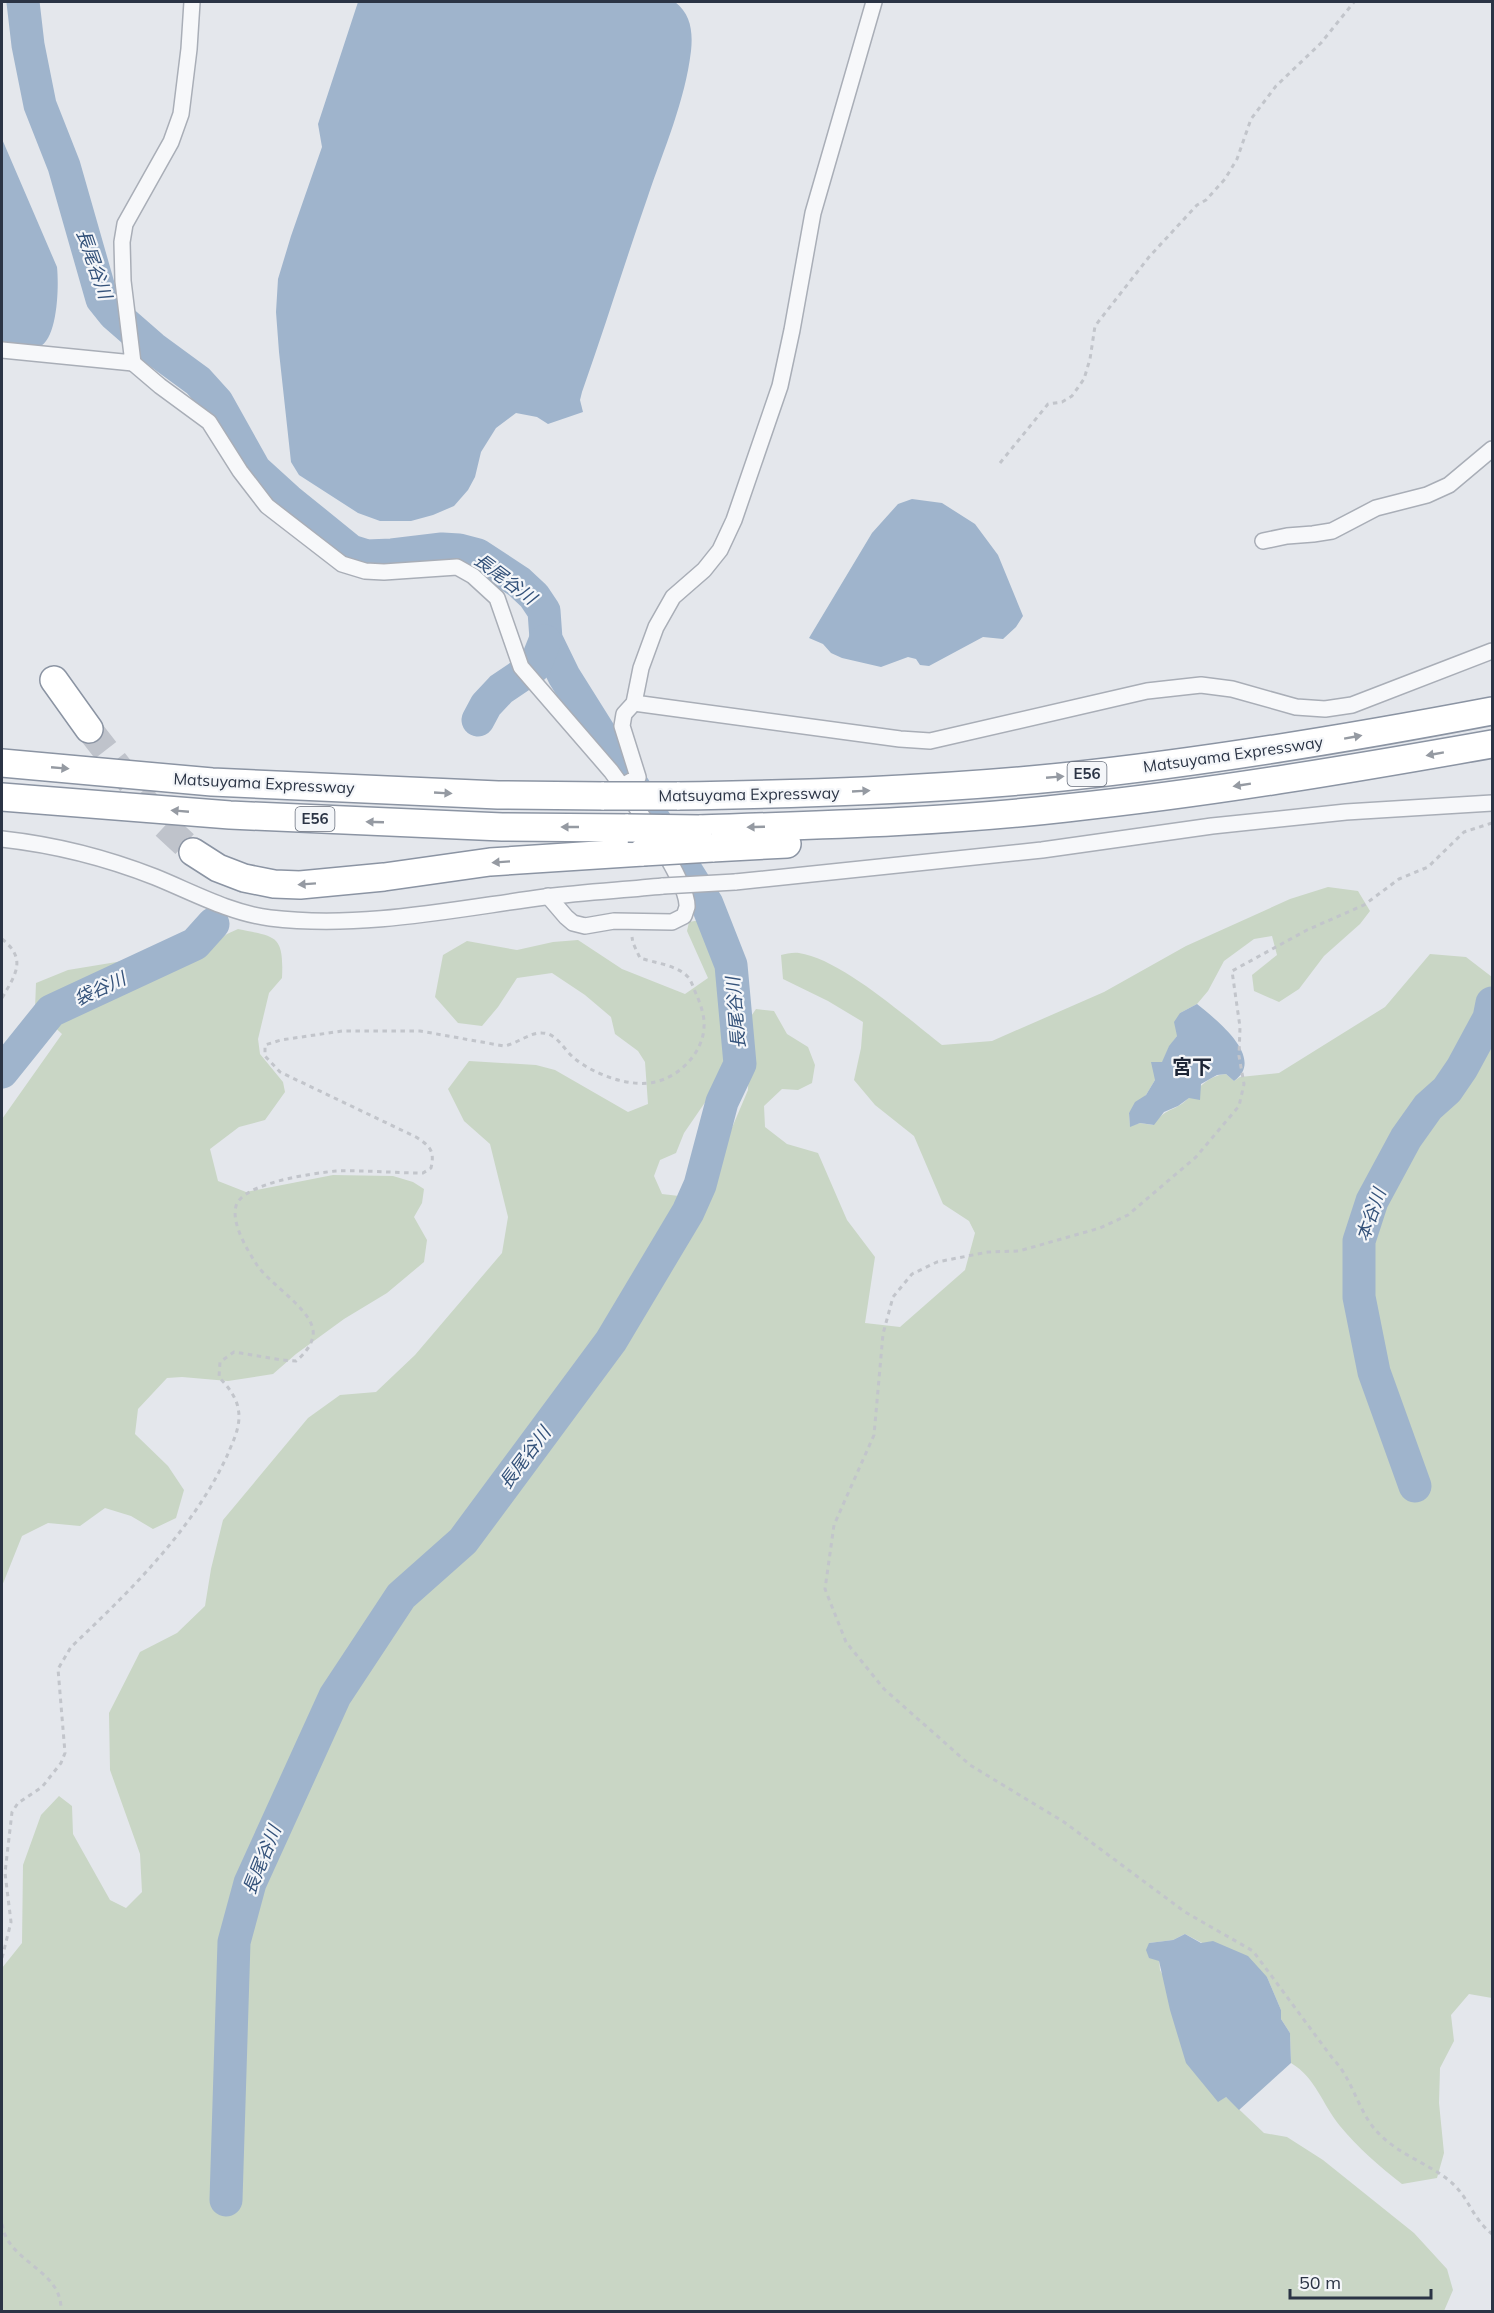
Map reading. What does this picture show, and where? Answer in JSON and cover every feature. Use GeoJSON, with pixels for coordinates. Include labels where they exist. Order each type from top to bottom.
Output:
{"type":"FeatureCollection","features":[{"type":"Feature","properties":{"kind":"highway"},"geometry":{"type":"LineString","coordinates":[[54,680],[89,729]]}},
{"type":"Feature","properties":{"kind":"highway","name":"Matsuyama Expressway"},"geometry":{"type":"LineString","coordinates":[[2,763],[212,782],[498,795],[613,791],[677,796],[821,794],[1060,777],[1175,764],[1340,739],[1492,711]]}},
{"type":"Feature","properties":{"kind":"highway","name":"Matsuyama Expressway"},"geometry":{"type":"LineString","coordinates":[[2,797],[230,815],[501,827],[628,828],[705,838],[821,842],[922,832],[1184,794],[1356,768],[1492,744]]}},
{"type":"Feature","properties":{"kind":"highway"},"geometry":{"type":"LineString","coordinates":[[193,852],[218,868],[244,878],[274,884],[300,885],[384,877],[490,862],[643,852],[705,838]]}},
{"type":"Feature","properties":{"kind":"street"},"geometry":{"type":"LineString","coordinates":[[134,363],[123,281],[124,224],[171,142],[181,114],[192,2]]}},
{"type":"Feature","properties":{"kind":"street"},"geometry":{"type":"LineString","coordinates":[[613,791],[638,777],[622,726],[624,714],[634,703],[645,658],[656,627],[673,597],[704,570],[720,550],[734,520],[780,386],[813,213],[874,2]]}},
{"type":"Feature","properties":{"kind":"street"},"geometry":{"type":"LineString","coordinates":[[2,350],[134,363],[160,386],[209,422],[240,471],[267,506],[342,564],[365,571],[384,572],[456,567],[473,576],[497,598],[521,667],[677,873],[687,906],[684,916],[672,922],[614,921],[585,926],[566,917],[548,896]]}},
{"type":"Feature","properties":{"kind":"street"},"geometry":{"type":"LineString","coordinates":[[1263,541],[1332,531],[1376,508],[1427,495],[1449,485],[1492,449]]}},
{"type":"Feature","properties":{"kind":"street"},"geometry":{"type":"LineString","coordinates":[[634,703],[900,739],[930,741],[1147,691],[1202,685],[1232,689],[1296,707],[1325,709],[1352,705],[1492,651]]}},
{"type":"Feature","properties":{"kind":"street"},"geometry":{"type":"LineString","coordinates":[[2,839],[40,843],[93,855],[242,913],[270,918],[314,920],[375,919],[548,896],[735,882],[1042,850],[1212,826],[1346,812],[1492,803]]}},
{"type":"Feature","properties":{"kind":"path"},"geometry":{"type":"LineString","coordinates":[[1000,463],[1048,404],[1062,402],[1072,396],[1084,379],[1090,359],[1095,326],[1149,257],[1225,179],[1237,159],[1251,119],[1276,87],[1321,43],[1354,2]]}},
{"type":"Feature","properties":{"kind":"path"},"geometry":{"type":"LineString","coordinates":[[1492,823],[1464,832],[1428,867],[1399,879],[1364,905],[1307,930],[1232,970],[1240,1027],[1239,1056],[1244,1084],[1239,1106],[1196,1157],[1128,1215],[1100,1228],[1031,1248],[1019,1251],[988,1252],[937,1262],[912,1274],[893,1297],[883,1334],[874,1435],[834,1525],[825,1589],[846,1641],[884,1689],[970,1765],[1064,1822],[1185,1912],[1253,1951],[1333,2059],[1343,2069],[1371,2124],[1384,2139],[1409,2158],[1451,2182],[1460,2190],[1479,2223],[1492,2234]]}},
{"type":"Feature","properties":{"kind":"path"},"geometry":{"type":"LineString","coordinates":[[2,1958],[11,1922],[5,1873],[12,1812],[18,1803],[42,1787],[61,1763],[65,1753],[58,1669],[63,1658],[70,1647],[172,1542],[195,1513],[220,1471],[236,1434],[239,1409],[228,1387],[219,1377],[220,1362],[234,1352],[296,1361],[309,1346],[313,1337],[312,1324],[305,1314],[261,1270],[249,1252],[236,1221],[237,1203],[251,1190],[280,1181],[335,1171],[423,1173],[431,1168],[434,1155],[429,1145],[280,1072],[265,1056],[265,1045],[281,1040],[342,1031],[420,1031],[504,1046],[516,1044],[528,1036],[542,1032],[553,1036],[574,1058],[598,1073],[637,1084],[656,1082],[676,1073],[690,1061],[700,1043],[704,1027],[700,1004],[689,978],[679,969],[640,958],[633,944],[631,923]]}},
{"type":"Feature","properties":{"kind":"path"},"geometry":{"type":"LineString","coordinates":[[2,939],[15,951],[18,961],[2,998]]}},
{"type":"Feature","properties":{"kind":"path"},"geometry":{"type":"LineString","coordinates":[[2,2224],[7,2238]]}},
{"type":"Feature","properties":{"kind":"path"},"geometry":{"type":"LineString","coordinates":[[2,2234],[26,2260],[47,2275],[58,2290],[61,2312]]}},
{"type":"Feature","properties":{"kind":"green space"},"geometry":{"type":"Polygon","coordinates":[[[1328,887],[1358,891],[1370,911],[1360,924],[1324,956],[1299,989],[1279,1002],[1254,991],[1252,975],[1277,955],[1272,936],[1254,939],[1224,961],[1208,991],[1197,1004],[1180,1013],[1177,1036],[1169,1047],[1146,1095],[1129,1113],[1130,1126],[1140,1123],[1153,1125],[1161,1116],[1183,1103],[1207,1081],[1219,1075],[1226,1074],[1234,1081],[1240,1077],[1279,1073],[1385,1007],[1430,954],[1466,957],[1492,977],[1492,1998],[1469,1994],[1451,2015],[1454,2041],[1440,2068],[1439,2103],[1444,2153],[1437,2178],[1402,2184],[1354,2142],[1340,2126],[1307,2076],[1291,2063],[1290,2033],[1281,2019],[1281,2010],[1267,1977],[1185,1934],[1173,1940],[1149,1943],[1159,1960],[1160,1970],[1226,2097],[1264,2133],[1287,2137],[1323,2160],[1414,2233],[1447,2269],[1453,2290],[1444,2311],[2,2311],[2,1968],[22,1943],[23,1865],[41,1815],[59,1796],[72,1806],[73,1834],[110,1900],[126,1908],[142,1892],[140,1854],[110,1770],[109,1713],[140,1652],[177,1633],[205,1606],[223,1520],[308,1418],[340,1395],[376,1392],[415,1355],[502,1253],[508,1217],[490,1144],[464,1121],[448,1089],[469,1061],[536,1065],[555,1070],[628,1112],[648,1104],[645,1062],[638,1051],[615,1034],[611,1017],[585,995],[552,973],[517,978],[482,1026],[458,1023],[435,997],[443,955],[467,941],[517,950],[553,942],[578,940],[622,969],[685,994],[708,978],[687,931],[689,922],[706,919],[718,937],[729,994],[733,1052],[717,1085],[684,1133],[676,1153],[660,1160],[654,1176],[662,1194],[679,1196],[693,1176],[720,1156],[748,1090],[749,1059],[745,1025],[756,1009],[774,1011],[787,1034],[808,1047],[815,1065],[812,1083],[798,1090],[782,1089],[764,1106],[765,1127],[787,1144],[818,1153],[847,1220],[875,1257],[865,1323],[900,1327],[965,1270],[975,1233],[969,1221],[943,1204],[914,1136],[875,1105],[854,1080],[861,1048],[863,1022],[828,1001],[783,979],[781,955],[799,953],[834,966],[873,991],[942,1045],[992,1041],[1104,992],[1186,946],[1290,899],[1328,887]]]}},
{"type":"Feature","properties":{"kind":"green space"},"geometry":{"type":"Polygon","coordinates":[[[238,929],[269,936],[279,945],[282,978],[269,993],[258,1039],[260,1054],[283,1082],[285,1092],[265,1120],[239,1127],[210,1149],[218,1181],[246,1192],[333,1175],[393,1176],[413,1182],[424,1189],[422,1203],[414,1217],[427,1240],[424,1262],[387,1293],[344,1319],[273,1374],[228,1381],[167,1378],[138,1409],[135,1434],[168,1466],[184,1490],[176,1518],[153,1529],[131,1516],[105,1508],[80,1526],[48,1523],[22,1536],[2,1586],[2,1119],[62,1034],[35,1009],[36,983],[68,970],[153,956],[197,958],[227,934],[238,929]]]}},
{"type":"Feature","properties":{"kind":"water"},"geometry":{"type":"Polygon","coordinates":[[[358,2],[675,2],[685,12],[691,30],[692,44],[688,70],[679,106],[582,392],[580,400],[583,412],[548,424],[537,417],[516,413],[496,428],[481,452],[475,477],[468,490],[454,506],[411,521],[380,521],[358,513],[299,475],[291,462],[279,352],[276,312],[278,279],[322,147],[318,124],[358,2]]]}},
{"type":"Feature","properties":{"kind":"water"},"geometry":{"type":"Polygon","coordinates":[[[2,139],[57,267],[58,286],[54,323],[45,342],[35,348],[2,344],[2,139]]]}},
{"type":"Feature","properties":{"kind":"water"},"geometry":{"type":"Polygon","coordinates":[[[912,499],[942,503],[975,524],[998,555],[1023,616],[1016,627],[1003,639],[983,637],[929,666],[920,665],[916,659],[908,657],[881,667],[842,658],[831,653],[823,644],[809,638],[872,533],[898,504],[912,499]]]}},
{"type":"Feature","properties":{"kind":"water"},"geometry":{"type":"Polygon","coordinates":[[[1197,1004],[1225,1028],[1234,1039],[1245,1061],[1243,1072],[1234,1081],[1226,1074],[1217,1075],[1201,1084],[1200,1100],[1189,1098],[1164,1112],[1154,1125],[1140,1123],[1130,1127],[1129,1113],[1135,1102],[1146,1095],[1155,1080],[1151,1062],[1162,1062],[1169,1046],[1177,1036],[1174,1022],[1180,1013],[1197,1004]]]}},
{"type":"Feature","properties":{"kind":"water"},"geometry":{"type":"Polygon","coordinates":[[[1185,1934],[1201,1943],[1213,1941],[1248,1956],[1267,1977],[1281,2010],[1281,2019],[1290,2033],[1291,2063],[1239,2110],[1226,2097],[1218,2102],[1186,2063],[1170,2010],[1159,1961],[1149,1958],[1146,1950],[1149,1943],[1173,1940],[1185,1934]]]}},
{"type":"Feature","properties":{"kind":"waterway","name":"長尾谷川"},"geometry":{"type":"LineString","coordinates":[[23,2],[28,45],[40,105],[64,166],[102,299],[114,314],[153,348],[198,381],[217,402],[255,470],[351,551],[367,556],[442,549],[459,550],[478,555],[519,582],[534,596],[544,611],[546,639],[564,676],[707,904],[731,965],[740,1064],[722,1102],[700,1185],[688,1212],[611,1341],[463,1541],[401,1596],[335,1696],[250,1883],[234,1942],[226,2200]]}},
{"type":"Feature","properties":{"kind":"waterway","name":"袋谷川"},"geometry":{"type":"LineString","coordinates":[[478,720],[486,705],[501,689],[535,666],[545,641]]}},
{"type":"Feature","properties":{"kind":"waterway","name":"袋谷川"},"geometry":{"type":"LineString","coordinates":[[2,1072],[51,1011],[195,944],[213,924]]}},
{"type":"Feature","properties":{"kind":"waterway","name":"本谷川"},"geometry":{"type":"LineString","coordinates":[[1415,1486],[1374,1372],[1359,1297],[1359,1241],[1372,1201],[1406,1138],[1428,1107],[1447,1090],[1462,1068],[1489,1018],[1492,1003]]}},
{"type":"Feature","properties":{"kind":"tunnel"},"geometry":{"type":"LineString","coordinates":[[89,729],[163,824],[193,852]]}},
{"type":"Feature","properties":{"kind":"district","name":"宮下"},"geometry":{"type":"Point","coordinates":[1192,1067]}}]}
